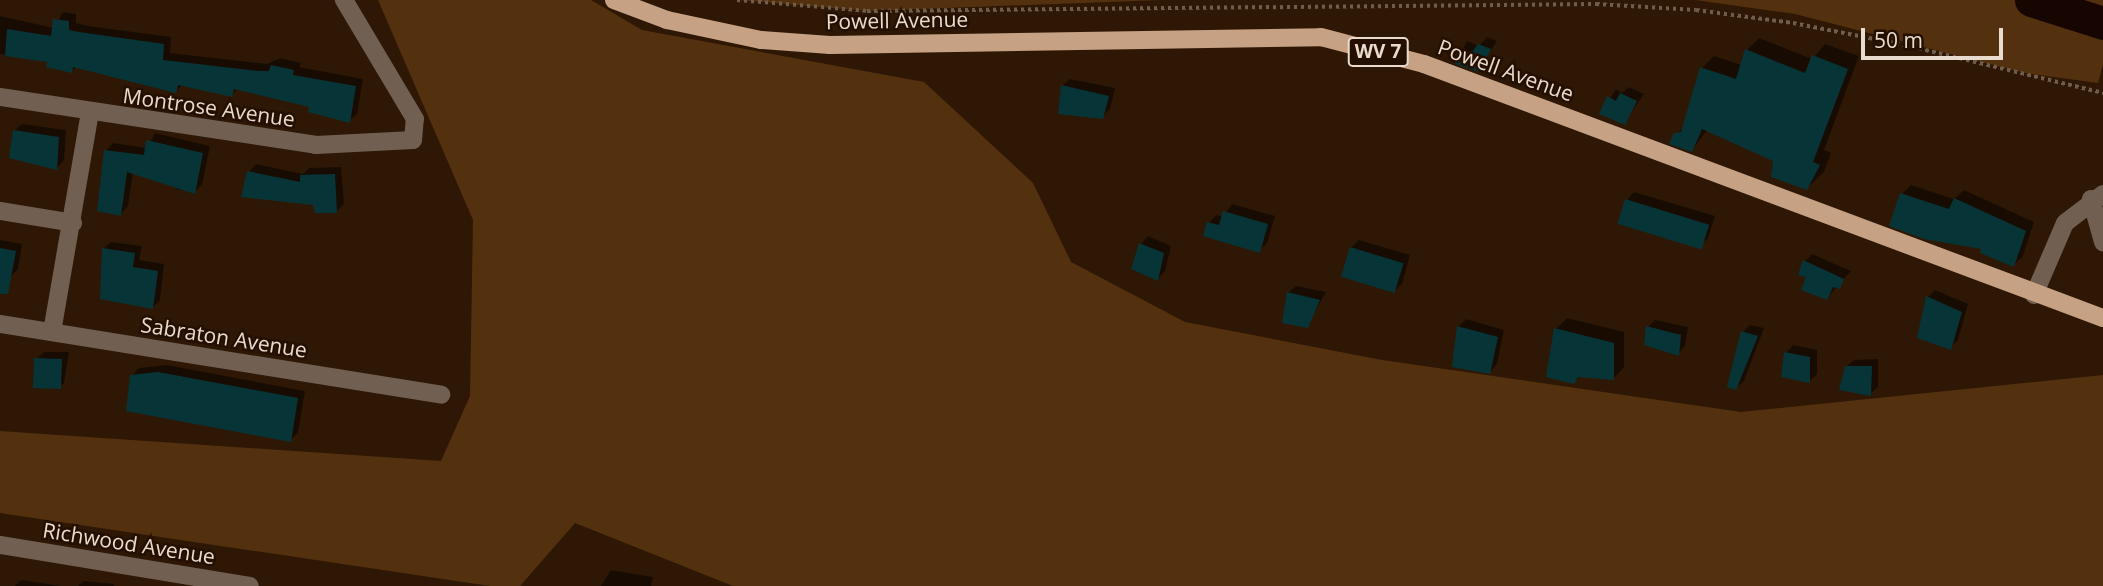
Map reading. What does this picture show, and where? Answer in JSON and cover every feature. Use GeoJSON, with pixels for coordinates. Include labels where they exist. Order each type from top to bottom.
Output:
{"type":"FeatureCollection","features":[{"type":"Feature","properties":{"kind":"main road","name":"Powell Avenue"},"geometry":{"type":"LineString","coordinates":[[614,0],[667,20],[748,38],[830,45],[1321,37],[1424,64],[2034,295],[2103,318]]}},
{"type":"Feature","properties":{"kind":"street","name":"Montrose Avenue"},"geometry":{"type":"LineString","coordinates":[[0,97],[90,113],[316,145],[413,140],[415,119],[344,0]]}},
{"type":"Feature","properties":{"kind":"street"},"geometry":{"type":"LineString","coordinates":[[52,332],[90,113]]}},
{"type":"Feature","properties":{"kind":"street"},"geometry":{"type":"LineString","coordinates":[[2034,295],[2065,223],[2097,197]]}},
{"type":"Feature","properties":{"kind":"street"},"geometry":{"type":"LineString","coordinates":[[2097,197],[2103,242]]}},
{"type":"Feature","properties":{"kind":"street"},"geometry":{"type":"LineString","coordinates":[[0,211],[73,223]]}},
{"type":"Feature","properties":{"kind":"street","name":"Sabraton Avenue"},"geometry":{"type":"LineString","coordinates":[[0,324],[441,394]]}},
{"type":"Feature","properties":{"kind":"street","name":"Richwood Avenue"},"geometry":{"type":"LineString","coordinates":[[0,545],[250,586]]}},
{"type":"Feature","properties":{"kind":"path"},"geometry":{"type":"LineString","coordinates":[[737,0],[867,11],[1597,4],[1696,10],[1793,23],[1905,45],[2103,93]]}},
{"type":"Feature","properties":{"kind":"path"},"geometry":{"type":"LineString","coordinates":[[1181,0],[1181,9]]}},
{"type":"Feature","properties":{"kind":"shaded area"},"geometry":{"type":"Polygon","coordinates":[[[378,0],[591,0],[642,30],[924,82],[1033,183],[1071,262],[1185,322],[1382,360],[1741,412],[2103,375],[2103,586],[733,586],[575,523],[520,586],[490,586],[0,513],[0,431],[441,461],[470,396],[473,220],[378,0]]]}},
{"type":"Feature","properties":{"kind":"shaded area"},"geometry":{"type":"Polygon","coordinates":[[[737,0],[1162,0],[867,11],[737,0]]]}},
{"type":"Feature","properties":{"kind":"shaded area"},"geometry":{"type":"Polygon","coordinates":[[[1695,0],[2103,0],[2103,64],[2098,83],[2025,73],[1795,14],[1695,0]]]}},
{"type":"Feature","properties":{"kind":"building"},"geometry":{"type":"Polygon","coordinates":[[[53,19],[69,21],[69,30],[164,44],[163,60],[259,71],[269,71],[271,65],[294,70],[293,75],[356,86],[350,123],[308,112],[309,107],[234,89],[232,97],[178,85],[176,93],[73,67],[72,73],[46,67],[47,62],[5,56],[7,29],[51,36],[53,19]]]}},
{"type":"Feature","properties":{"kind":"building"},"geometry":{"type":"Polygon","coordinates":[[[1478,44],[1491,49],[1479,72],[1455,64],[1458,48],[1471,53],[1478,44]]]}},
{"type":"Feature","properties":{"kind":"building"},"geometry":{"type":"Polygon","coordinates":[[[1745,49],[1805,73],[1812,55],[1848,69],[1813,162],[1820,165],[1807,190],[1771,177],[1773,161],[1702,129],[1692,152],[1669,144],[1674,133],[1681,132],[1700,67],[1736,79],[1745,49]]]}},
{"type":"Feature","properties":{"kind":"building"},"geometry":{"type":"Polygon","coordinates":[[[1061,85],[1109,96],[1103,119],[1058,114],[1061,85]]]}},
{"type":"Feature","properties":{"kind":"building"},"geometry":{"type":"Polygon","coordinates":[[[1620,93],[1637,101],[1625,125],[1599,114],[1607,96],[1616,101],[1620,93]]]}},
{"type":"Feature","properties":{"kind":"building"},"geometry":{"type":"Polygon","coordinates":[[[13,130],[59,137],[57,170],[9,158],[13,130]]]}},
{"type":"Feature","properties":{"kind":"building"},"geometry":{"type":"Polygon","coordinates":[[[146,140],[203,153],[195,194],[127,172],[121,216],[97,211],[104,150],[144,155],[146,140]]]}},
{"type":"Feature","properties":{"kind":"building"},"geometry":{"type":"Polygon","coordinates":[[[247,171],[300,182],[300,175],[335,174],[337,213],[315,213],[313,205],[241,197],[247,171]]]}},
{"type":"Feature","properties":{"kind":"building"},"geometry":{"type":"Polygon","coordinates":[[[1900,193],[1949,209],[1954,198],[2026,231],[2014,267],[1980,253],[1981,249],[1924,239],[1889,226],[1900,193]]]}},
{"type":"Feature","properties":{"kind":"building"},"geometry":{"type":"Polygon","coordinates":[[[1625,199],[1709,225],[1702,250],[1617,224],[1625,199]]]}},
{"type":"Feature","properties":{"kind":"building"},"geometry":{"type":"Polygon","coordinates":[[[1223,211],[1268,224],[1260,253],[1203,236],[1207,222],[1219,225],[1223,211]]]}},
{"type":"Feature","properties":{"kind":"building"},"geometry":{"type":"Polygon","coordinates":[[[1139,243],[1164,253],[1158,281],[1131,269],[1139,243]]]}},
{"type":"Feature","properties":{"kind":"building"},"geometry":{"type":"Polygon","coordinates":[[[1350,247],[1404,263],[1394,293],[1341,277],[1350,247]]]}},
{"type":"Feature","properties":{"kind":"building"},"geometry":{"type":"Polygon","coordinates":[[[0,248],[16,251],[8,294],[0,294],[0,248]]]}},
{"type":"Feature","properties":{"kind":"building"},"geometry":{"type":"Polygon","coordinates":[[[102,248],[135,253],[133,267],[158,271],[153,309],[100,299],[102,248]]]}},
{"type":"Feature","properties":{"kind":"building"},"geometry":{"type":"Polygon","coordinates":[[[1803,260],[1844,279],[1840,289],[1833,287],[1827,300],[1801,290],[1806,277],[1798,275],[1803,260]]]}},
{"type":"Feature","properties":{"kind":"building"},"geometry":{"type":"Polygon","coordinates":[[[1287,292],[1320,300],[1308,328],[1282,323],[1287,292]]]}},
{"type":"Feature","properties":{"kind":"building"},"geometry":{"type":"Polygon","coordinates":[[[1926,296],[1962,312],[1951,350],[1917,338],[1926,296]]]}},
{"type":"Feature","properties":{"kind":"building"},"geometry":{"type":"Polygon","coordinates":[[[1457,326],[1498,337],[1490,374],[1452,367],[1457,326]]]}},
{"type":"Feature","properties":{"kind":"building"},"geometry":{"type":"Polygon","coordinates":[[[1646,326],[1681,335],[1679,356],[1644,345],[1646,326]]]}},
{"type":"Feature","properties":{"kind":"building"},"geometry":{"type":"Polygon","coordinates":[[[1554,328],[1614,343],[1614,380],[1578,377],[1574,384],[1546,377],[1554,328]]]}},
{"type":"Feature","properties":{"kind":"building"},"geometry":{"type":"Polygon","coordinates":[[[1741,331],[1758,336],[1736,390],[1727,387],[1741,331]]]}},
{"type":"Feature","properties":{"kind":"building"},"geometry":{"type":"Polygon","coordinates":[[[1784,352],[1810,357],[1810,383],[1781,377],[1784,352]]]}},
{"type":"Feature","properties":{"kind":"building"},"geometry":{"type":"Polygon","coordinates":[[[34,358],[62,359],[61,389],[33,388],[34,358]]]}},
{"type":"Feature","properties":{"kind":"building"},"geometry":{"type":"Polygon","coordinates":[[[1845,366],[1872,366],[1871,396],[1839,390],[1845,366]]]}},
{"type":"Feature","properties":{"kind":"building"},"geometry":{"type":"Polygon","coordinates":[[[158,372],[298,398],[291,442],[126,411],[130,375],[158,372]]]}},
{"type":"Feature","properties":{"kind":"waterway"},"geometry":{"type":"LineString","coordinates":[[2031,0],[2103,23]]}}]}
